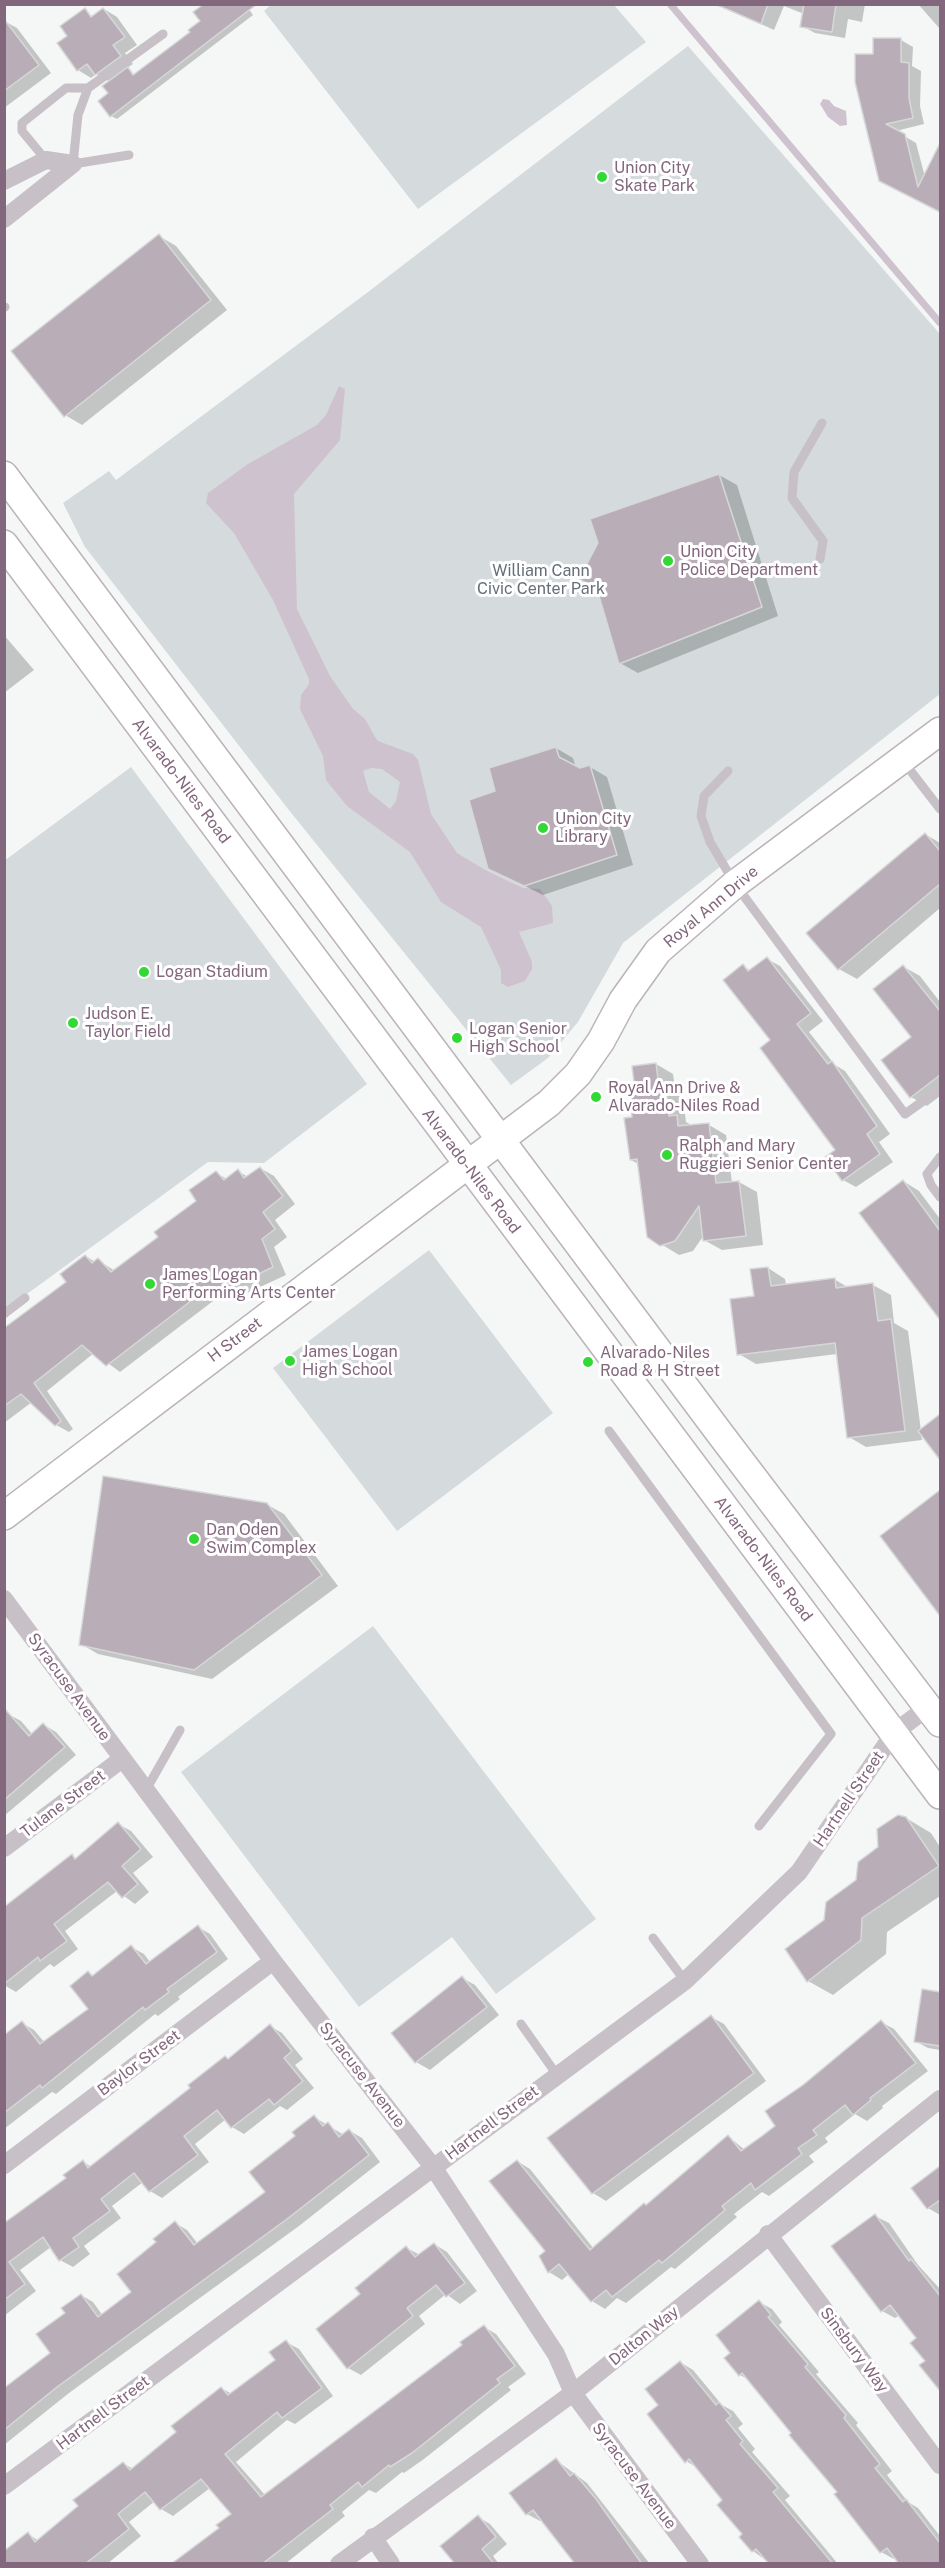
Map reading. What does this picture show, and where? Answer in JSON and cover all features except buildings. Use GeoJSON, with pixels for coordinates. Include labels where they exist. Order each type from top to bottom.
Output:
{"type":"FeatureCollection","features":[{"type":"Feature","properties":{"kind":"main road"},"geometry":{"type":"LineString","coordinates":[[4,476],[721,1435],[936,1714]]}},
{"type":"Feature","properties":{"kind":"main road","name":"Alvarado-Niles Road"},"geometry":{"type":"LineString","coordinates":[[4,544],[467,1166],[940,1795]]}},
{"type":"Feature","properties":{"kind":"main road","name":"Royal Ann Drive"},"geometry":{"type":"LineString","coordinates":[[467,1166],[503,1141],[549,1103],[578,1074],[601,1041],[623,1000],[658,951],[735,884],[940,732]]}},
{"type":"Feature","properties":{"kind":"main road","name":"H Street"},"geometry":{"type":"LineString","coordinates":[[4,1516],[467,1166]]}},
{"type":"Feature","properties":{"kind":"street"},"geometry":{"type":"LineString","coordinates":[[4,182],[46,160],[73,164]]}},
{"type":"Feature","properties":{"kind":"street"},"geometry":{"type":"LineString","coordinates":[[4,219],[73,164]]}},
{"type":"Feature","properties":{"kind":"street","name":"Syracuse Avenue"},"geometry":{"type":"LineString","coordinates":[[4,1599],[273,1961],[433,2167],[556,2354],[573,2393],[699,2564]]}},
{"type":"Feature","properties":{"kind":"street","name":"Hartnell Street"},"geometry":{"type":"LineString","coordinates":[[4,2486],[686,1981],[799,1872],[894,1732],[936,1714]]}},
{"type":"Feature","properties":{"kind":"street","name":"Tulane Street"},"geometry":{"type":"LineString","coordinates":[[4,1848],[122,1759]]}},
{"type":"Feature","properties":{"kind":"street","name":"Baylor Street"},"geometry":{"type":"LineString","coordinates":[[4,2165],[273,1961]]}},
{"type":"Feature","properties":{"kind":"street","name":"Dalton Way"},"geometry":{"type":"LineString","coordinates":[[339,2564],[573,2393],[940,2098]]}},
{"type":"Feature","properties":{"kind":"street","name":"Sinsbury Way"},"geometry":{"type":"LineString","coordinates":[[768,2234],[940,2465]]}},
{"type":"Feature","properties":{"kind":"street"},"geometry":{"type":"LineString","coordinates":[[373,2537],[391,2564]]}},
{"type":"Feature","properties":{"kind":"lane"},"geometry":{"type":"LineString","coordinates":[[129,155],[73,164],[78,115],[88,88],[163,34]]}},
{"type":"Feature","properties":{"kind":"lane"},"geometry":{"type":"LineString","coordinates":[[46,160],[22,131],[22,123],[66,88],[88,88]]}},
{"type":"Feature","properties":{"kind":"lane"},"geometry":{"type":"LineString","coordinates":[[820,559],[824,541],[792,498],[794,472],[822,423]]}},
{"type":"Feature","properties":{"kind":"lane"},"geometry":{"type":"LineString","coordinates":[[902,760],[940,809]]}},
{"type":"Feature","properties":{"kind":"lane"},"geometry":{"type":"LineString","coordinates":[[728,771],[704,796],[701,816],[710,842],[735,884],[905,1114],[940,1089]]}},
{"type":"Feature","properties":{"kind":"lane"},"geometry":{"type":"LineString","coordinates":[[940,1157],[927,1174],[931,1185],[940,1197]]}},
{"type":"Feature","properties":{"kind":"lane"},"geometry":{"type":"LineString","coordinates":[[4,1314],[25,1298]]}},
{"type":"Feature","properties":{"kind":"lane"},"geometry":{"type":"LineString","coordinates":[[609,1431],[831,1734],[759,1827]]}},
{"type":"Feature","properties":{"kind":"lane"},"geometry":{"type":"LineString","coordinates":[[145,1790],[180,1730]]}},
{"type":"Feature","properties":{"kind":"lane"},"geometry":{"type":"LineString","coordinates":[[653,1938],[686,1981]]}},
{"type":"Feature","properties":{"kind":"lane"},"geometry":{"type":"LineString","coordinates":[[522,2024],[557,2075]]}},
{"type":"Feature","properties":{"kind":"green space"},"geometry":{"type":"Polygon","coordinates":[[[272,4],[614,5],[646,42],[418,209],[264,11],[272,4]]]}},
{"type":"Feature","properties":{"kind":"green space","name":"William Cann Civic Center Park"},"geometry":{"type":"Polygon","coordinates":[[[688,46],[940,334],[940,694],[623,943],[578,1022],[548,1058],[511,1085],[288,809],[85,547],[63,503],[109,471],[116,480],[368,292],[688,46]]]}},
{"type":"Feature","properties":{"kind":"green space","name":"Logan Stadium"},"geometry":{"type":"Polygon","coordinates":[[[131,767],[367,1084],[264,1163],[208,1162],[5,1310],[4,861],[131,767]]]}},
{"type":"Feature","properties":{"kind":"green space"},"geometry":{"type":"Polygon","coordinates":[[[429,1250],[553,1413],[397,1531],[273,1368],[429,1250]]]}},
{"type":"Feature","properties":{"kind":"green space"},"geometry":{"type":"Polygon","coordinates":[[[373,1626],[596,1919],[496,1994],[452,1937],[359,2007],[181,1772],[373,1626]]]}},
{"type":"Feature","properties":{"kind":"shaded area"},"geometry":{"type":"Polygon","coordinates":[[[823,99],[829,100],[834,106],[846,111],[847,125],[840,126],[828,117],[820,104],[823,99]]]}},
{"type":"Feature","properties":{"kind":"shaded area"},"geometry":{"type":"Polygon","coordinates":[[[339,386],[345,389],[340,440],[294,494],[297,609],[330,676],[353,709],[365,719],[378,741],[413,754],[418,760],[431,814],[457,853],[487,871],[523,888],[540,889],[552,906],[553,923],[519,932],[532,962],[532,969],[525,981],[508,987],[501,983],[501,970],[481,927],[441,902],[410,852],[347,806],[326,780],[323,756],[300,709],[301,695],[309,684],[309,679],[273,600],[234,533],[206,503],[208,493],[248,464],[317,425],[326,415],[339,386]],[[371,768],[363,771],[369,792],[390,809],[396,801],[400,782],[382,769],[371,768]]]}},
{"type":"Feature","properties":{"kind":"waterway"},"geometry":{"type":"LineString","coordinates":[[670,4],[940,323]]}},
{"type":"Feature","properties":{"kind":"place","name":"Union City Skate Park"},"geometry":{"type":"Point","coordinates":[602,177]}},
{"type":"Feature","properties":{"kind":"place","name":"Union City Police Department"},"geometry":{"type":"Point","coordinates":[668,561]}},
{"type":"Feature","properties":{"kind":"place","name":"Union City Library"},"geometry":{"type":"Point","coordinates":[543,828]}},
{"type":"Feature","properties":{"kind":"place","name":"Logan Stadium"},"geometry":{"type":"Point","coordinates":[144,972]}},
{"type":"Feature","properties":{"kind":"place","name":"Judson E. Taylor Field"},"geometry":{"type":"Point","coordinates":[73,1023]}},
{"type":"Feature","properties":{"kind":"place","name":"Logan Senior High School"},"geometry":{"type":"Point","coordinates":[457,1038]}},
{"type":"Feature","properties":{"kind":"place","name":"Royal Ann Drive & Alvarado-Niles Road"},"geometry":{"type":"Point","coordinates":[596,1097]}},
{"type":"Feature","properties":{"kind":"place","name":"Ralph and Mary Ruggieri Senior Center"},"geometry":{"type":"Point","coordinates":[667,1155]}},
{"type":"Feature","properties":{"kind":"place","name":"James Logan Performing Arts Center"},"geometry":{"type":"Point","coordinates":[150,1284]}},
{"type":"Feature","properties":{"kind":"place","name":"James Logan High School"},"geometry":{"type":"Point","coordinates":[290,1361]}},
{"type":"Feature","properties":{"kind":"place","name":"Alvarado-Niles Road & H Street"},"geometry":{"type":"Point","coordinates":[588,1362]}},
{"type":"Feature","properties":{"kind":"place","name":"Dan Oden Swim Complex"},"geometry":{"type":"Point","coordinates":[194,1539]}}]}
